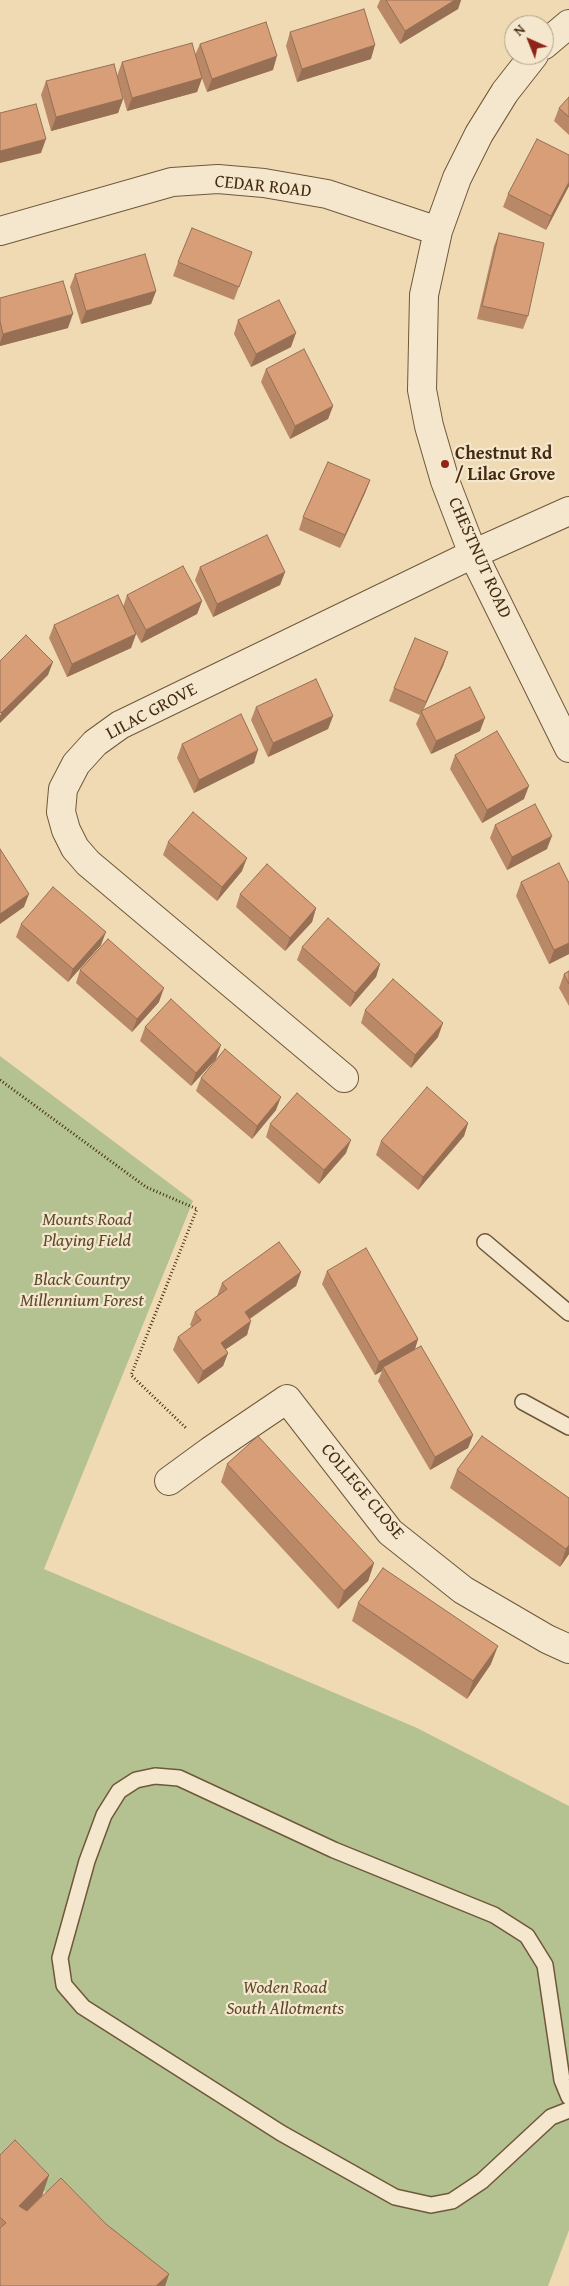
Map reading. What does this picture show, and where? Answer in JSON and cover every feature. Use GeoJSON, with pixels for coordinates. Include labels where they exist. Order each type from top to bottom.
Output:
{"type":"FeatureCollection","features":[{"type":"Feature","properties":{"kind":"street"},"geometry":{"type":"LineString","coordinates":[[554,37],[569,24]]}},
{"type":"Feature","properties":{"kind":"street","name":"CHESTNUT ROAD"},"geometry":{"type":"LineString","coordinates":[[526,65],[505,92],[479,134],[457,178],[438,231],[424,294],[422,390],[429,426],[445,481],[473,554],[569,748]]}},
{"type":"Feature","properties":{"kind":"street","name":"CEDAR ROAD"},"geometry":{"type":"LineString","coordinates":[[0,231],[172,182],[218,179],[326,194],[438,231]]}},
{"type":"Feature","properties":{"kind":"street","name":"LILAC GROVE"},"geometry":{"type":"LineString","coordinates":[[344,1078],[88,863],[75,848],[66,830],[61,812],[63,789],[76,764],[95,743],[120,725],[473,554],[569,511]]}},
{"type":"Feature","properties":{"kind":"street","name":"COLLEGE CLOSE"},"geometry":{"type":"LineString","coordinates":[[169,1481],[287,1399],[390,1532],[463,1590],[547,1640],[569,1649]]}},
{"type":"Feature","properties":{"kind":"lane"},"geometry":{"type":"LineString","coordinates":[[485,1242],[569,1313]]}},
{"type":"Feature","properties":{"kind":"lane"},"geometry":{"type":"LineString","coordinates":[[523,1402],[569,1428]]}},
{"type":"Feature","properties":{"kind":"lane"},"geometry":{"type":"LineString","coordinates":[[569,2097],[560,2070],[544,1965],[527,1936],[494,1915],[334,1850],[180,1778],[155,1776],[136,1780],[118,1791],[104,1815],[87,1861],[60,1958],[64,1985],[83,2007],[280,2133],[395,2197],[431,2205],[452,2201],[482,2181],[551,2116],[569,2110]]}},
{"type":"Feature","properties":{"kind":"path"},"geometry":{"type":"LineString","coordinates":[[0,1080],[146,1187],[197,1209],[131,1375],[210,1451]]}},
{"type":"Feature","properties":{"kind":"green space","name":"Woden Road South Allotments"},"geometry":{"type":"Polygon","coordinates":[[[0,1056],[193,1201],[44,1569],[417,1728],[569,1806],[569,2230],[548,2286],[163,2286],[0,2155],[0,1056]]]}},
{"type":"Feature","properties":{"kind":"building"},"geometry":{"type":"Polygon","coordinates":[[[386,0],[455,0],[405,31],[386,0]]]}},
{"type":"Feature","properties":{"kind":"building"},"geometry":{"type":"Polygon","coordinates":[[[364,9],[375,45],[302,69],[290,32],[364,9]]]}},
{"type":"Feature","properties":{"kind":"building"},"geometry":{"type":"Polygon","coordinates":[[[266,22],[277,56],[212,79],[200,44],[266,22]]]}},
{"type":"Feature","properties":{"kind":"building"},"geometry":{"type":"Polygon","coordinates":[[[192,43],[202,78],[132,98],[122,62],[192,43]]]}},
{"type":"Feature","properties":{"kind":"building"},"geometry":{"type":"Polygon","coordinates":[[[114,64],[123,99],[56,117],[46,81],[114,64]]]}},
{"type":"Feature","properties":{"kind":"building"},"geometry":{"type":"Polygon","coordinates":[[[569,97],[569,117],[559,108],[569,97]]]}},
{"type":"Feature","properties":{"kind":"building"},"geometry":{"type":"Polygon","coordinates":[[[36,104],[46,139],[0,151],[0,113],[36,104]]]}},
{"type":"Feature","properties":{"kind":"building"},"geometry":{"type":"Polygon","coordinates":[[[537,139],[569,155],[569,182],[551,216],[508,194],[537,139]]]}},
{"type":"Feature","properties":{"kind":"building"},"geometry":{"type":"Polygon","coordinates":[[[192,228],[252,252],[239,287],[178,262],[192,228]]]}},
{"type":"Feature","properties":{"kind":"building"},"geometry":{"type":"Polygon","coordinates":[[[499,233],[544,243],[528,316],[482,306],[499,233]]]}},
{"type":"Feature","properties":{"kind":"building"},"geometry":{"type":"Polygon","coordinates":[[[145,254],[156,291],[86,311],[75,274],[145,254]]]}},
{"type":"Feature","properties":{"kind":"building"},"geometry":{"type":"Polygon","coordinates":[[[63,281],[73,314],[3,334],[0,321],[0,298],[63,281]]]}},
{"type":"Feature","properties":{"kind":"building"},"geometry":{"type":"Polygon","coordinates":[[[279,300],[296,333],[256,354],[238,320],[279,300]]]}},
{"type":"Feature","properties":{"kind":"building"},"geometry":{"type":"Polygon","coordinates":[[[304,349],[333,406],[295,426],[266,369],[304,349]]]}},
{"type":"Feature","properties":{"kind":"building"},"geometry":{"type":"Polygon","coordinates":[[[328,462],[370,480],[345,535],[303,517],[328,462]]]}},
{"type":"Feature","properties":{"kind":"building"},"geometry":{"type":"Polygon","coordinates":[[[267,535],[285,572],[217,604],[200,567],[267,535]]]}},
{"type":"Feature","properties":{"kind":"building"},"geometry":{"type":"Polygon","coordinates":[[[183,566],[202,601],[146,630],[127,595],[183,566]]]}},
{"type":"Feature","properties":{"kind":"building"},"geometry":{"type":"Polygon","coordinates":[[[118,595],[136,634],[72,664],[54,625],[118,595]]]}},
{"type":"Feature","properties":{"kind":"building"},"geometry":{"type":"Polygon","coordinates":[[[26,635],[53,662],[1,713],[0,661],[26,635]]]}},
{"type":"Feature","properties":{"kind":"building"},"geometry":{"type":"Polygon","coordinates":[[[415,638],[448,652],[426,702],[394,688],[415,638]]]}},
{"type":"Feature","properties":{"kind":"building"},"geometry":{"type":"Polygon","coordinates":[[[316,679],[333,716],[273,743],[256,707],[316,679]]]}},
{"type":"Feature","properties":{"kind":"building"},"geometry":{"type":"Polygon","coordinates":[[[470,687],[485,718],[436,741],[421,711],[470,687]]]}},
{"type":"Feature","properties":{"kind":"building"},"geometry":{"type":"Polygon","coordinates":[[[241,714],[258,750],[199,780],[182,744],[241,714]]]}},
{"type":"Feature","properties":{"kind":"building"},"geometry":{"type":"Polygon","coordinates":[[[497,731],[529,786],[487,810],[455,755],[497,731]]]}},
{"type":"Feature","properties":{"kind":"building"},"geometry":{"type":"Polygon","coordinates":[[[535,804],[552,836],[512,857],[495,825],[535,804]]]}},
{"type":"Feature","properties":{"kind":"building"},"geometry":{"type":"Polygon","coordinates":[[[193,812],[247,858],[222,887],[168,842],[193,812]]]}},
{"type":"Feature","properties":{"kind":"building"},"geometry":{"type":"Polygon","coordinates":[[[0,849],[29,894],[0,914],[0,849]]]}},
{"type":"Feature","properties":{"kind":"building"},"geometry":{"type":"Polygon","coordinates":[[[559,863],[569,883],[569,943],[554,950],[521,882],[559,863]]]}},
{"type":"Feature","properties":{"kind":"building"},"geometry":{"type":"Polygon","coordinates":[[[267,864],[316,908],[290,938],[240,894],[267,864]]]}},
{"type":"Feature","properties":{"kind":"building"},"geometry":{"type":"Polygon","coordinates":[[[53,887],[106,932],[73,969],[21,924],[53,887]]]}},
{"type":"Feature","properties":{"kind":"building"},"geometry":{"type":"Polygon","coordinates":[[[328,918],[380,964],[355,993],[302,947],[328,918]]]}},
{"type":"Feature","properties":{"kind":"building"},"geometry":{"type":"Polygon","coordinates":[[[108,939],[164,988],[137,1019],[80,970],[108,939]]]}},
{"type":"Feature","properties":{"kind":"building"},"geometry":{"type":"Polygon","coordinates":[[[569,971],[569,984],[564,974],[569,971]]]}},
{"type":"Feature","properties":{"kind":"building"},"geometry":{"type":"Polygon","coordinates":[[[393,979],[443,1023],[415,1055],[365,1010],[393,979]]]}},
{"type":"Feature","properties":{"kind":"building"},"geometry":{"type":"Polygon","coordinates":[[[171,999],[221,1045],[196,1073],[145,1027],[171,999]]]}},
{"type":"Feature","properties":{"kind":"building"},"geometry":{"type":"Polygon","coordinates":[[[225,1049],[281,1097],[257,1126],[201,1078],[225,1049]]]}},
{"type":"Feature","properties":{"kind":"building"},"geometry":{"type":"Polygon","coordinates":[[[427,1087],[468,1123],[423,1177],[381,1141],[427,1087]]]}},
{"type":"Feature","properties":{"kind":"building"},"geometry":{"type":"Polygon","coordinates":[[[297,1093],[351,1140],[324,1170],[270,1124],[297,1093]]]}},
{"type":"Feature","properties":{"kind":"building"},"geometry":{"type":"Polygon","coordinates":[[[279,1242],[301,1272],[245,1312],[251,1321],[221,1343],[228,1353],[203,1371],[178,1337],[201,1320],[195,1312],[227,1289],[222,1283],[279,1242]]]}},
{"type":"Feature","properties":{"kind":"building"},"geometry":{"type":"Polygon","coordinates":[[[366,1248],[418,1339],[379,1362],[327,1271],[366,1248]]]}},
{"type":"Feature","properties":{"kind":"building"},"geometry":{"type":"Polygon","coordinates":[[[421,1346],[473,1435],[435,1457],[383,1367],[421,1346]]]}},
{"type":"Feature","properties":{"kind":"building"},"geometry":{"type":"Polygon","coordinates":[[[258,1436],[374,1563],[344,1591],[227,1464],[258,1436]]]}},
{"type":"Feature","properties":{"kind":"building"},"geometry":{"type":"Polygon","coordinates":[[[482,1436],[569,1498],[569,1545],[566,1549],[457,1470],[482,1436]]]}},
{"type":"Feature","properties":{"kind":"building"},"geometry":{"type":"Polygon","coordinates":[[[383,1568],[498,1646],[473,1681],[358,1603],[383,1568]]]}},
{"type":"Feature","properties":{"kind":"building"},"geometry":{"type":"Polygon","coordinates":[[[15,2140],[49,2175],[19,2206],[27,2211],[61,2178],[106,2224],[169,2274],[156,2286],[0,2286],[0,2228],[6,2223],[0,2217],[0,2155],[15,2140]]]}},
{"type":"Feature","properties":{"kind":"place","name":"Chestnut Rd / Lilac Grove"},"geometry":{"type":"Point","coordinates":[445,464]}},
{"type":"Feature","properties":{"kind":"park label","name":"Mounts Road Playing Field"},"geometry":{"type":"Point","coordinates":[87,1230]}},
{"type":"Feature","properties":{"kind":"park label","name":"Black Country Millennium Forest"},"geometry":{"type":"Point","coordinates":[82,1290]}}]}
